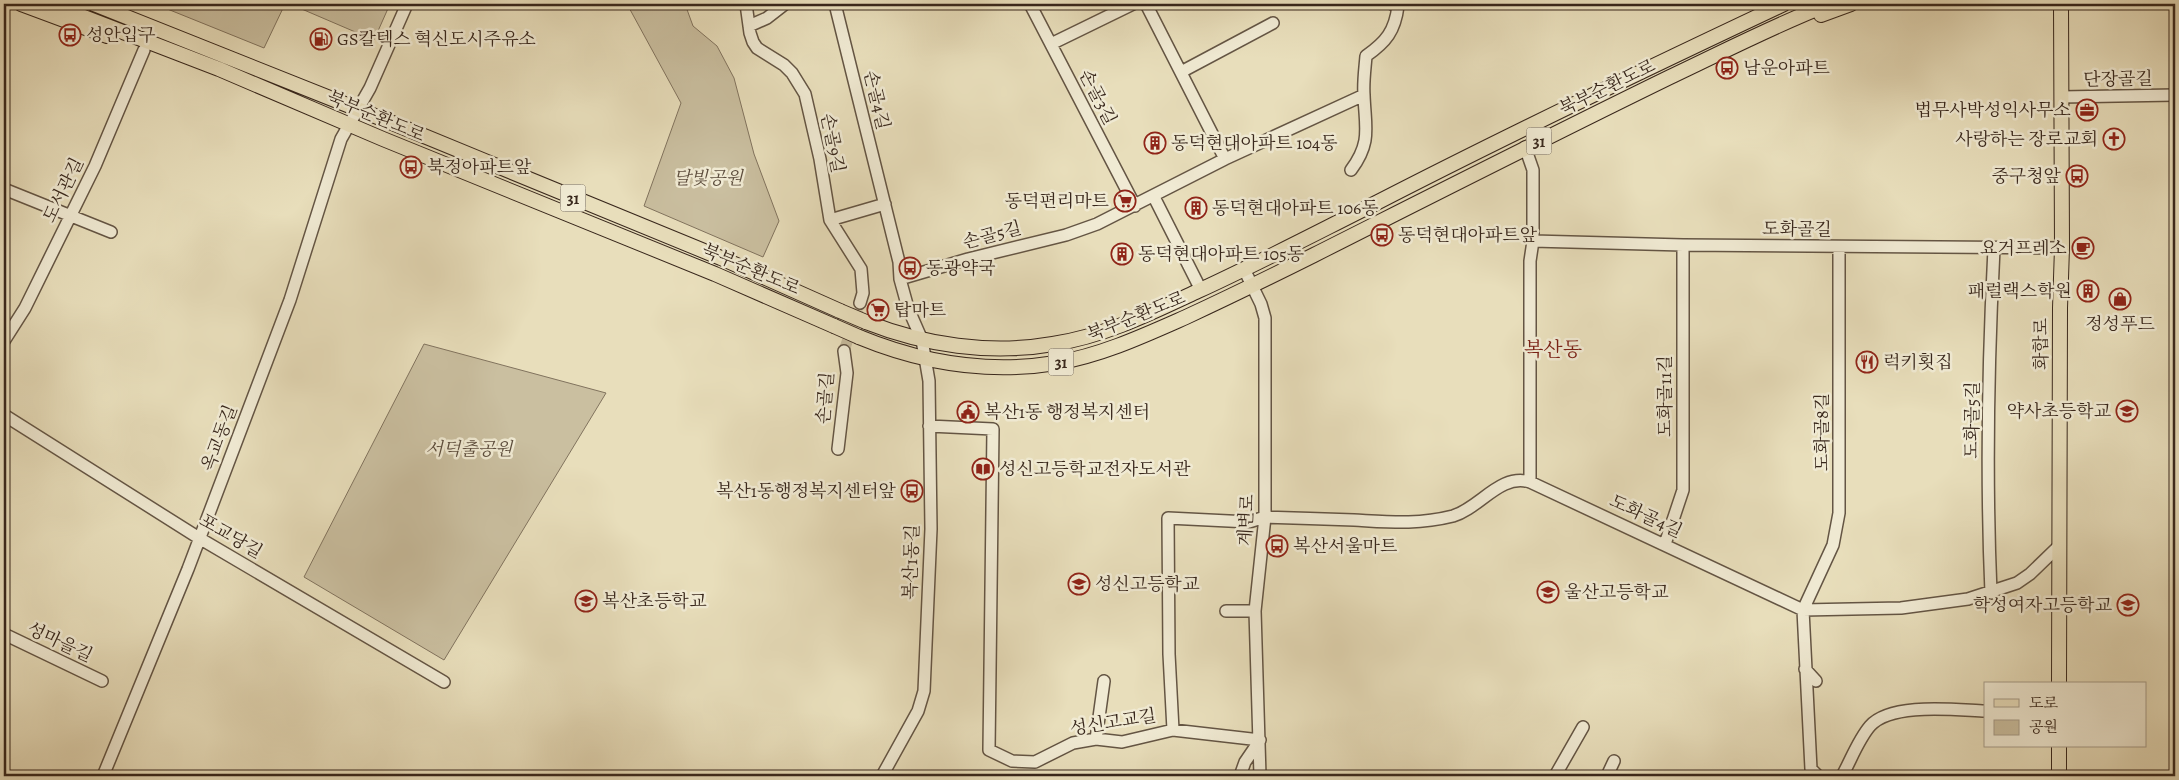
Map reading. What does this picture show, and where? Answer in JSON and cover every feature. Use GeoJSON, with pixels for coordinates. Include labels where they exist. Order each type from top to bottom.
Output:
{"type":"FeatureCollection","features":[{"type":"Feature","properties":{"kind":"main road"},"geometry":{"type":"LineString","coordinates":[[21,4],[233,83],[298,103]]}},
{"type":"Feature","properties":{"kind":"main road","name":"북부순환도로"},"geometry":{"type":"LineString","coordinates":[[50,4],[178,54],[714,274],[893,351],[926,360],[952,364],[998,367],[1054,363],[1090,356],[1120,346],[1253,285],[1525,147],[1790,20],[1829,4]]}},
{"type":"Feature","properties":{"kind":"main road","name":"북부순환도로"},"geometry":{"type":"LineString","coordinates":[[94,4],[305,87],[721,258],[894,333],[922,340],[997,348],[1051,344],[1113,330],[1201,290],[1588,98],[1784,4]]}},
{"type":"Feature","properties":{"kind":"main road"},"geometry":{"type":"LineString","coordinates":[[117,4],[188,32],[305,87]]}},
{"type":"Feature","properties":{"kind":"main road"},"geometry":{"type":"LineString","coordinates":[[1588,98],[1768,4]]}},
{"type":"Feature","properties":{"kind":"main road"},"geometry":{"type":"LineString","coordinates":[[1596,113],[1761,44],[1820,15],[1851,4]]}},
{"type":"Feature","properties":{"kind":"main road","name":"화합로"},"geometry":{"type":"LineString","coordinates":[[2058,681],[2062,248],[2061,4]]}},
{"type":"Feature","properties":{"kind":"main road"},"geometry":{"type":"LineString","coordinates":[[2059,748],[2059,776]]}},
{"type":"Feature","properties":{"kind":"street","name":"옥교동길"},"geometry":{"type":"LineString","coordinates":[[103,776],[148,668],[290,300],[340,139],[370,88],[408,4]]}},
{"type":"Feature","properties":{"kind":"street","name":"손골9길"},"geometry":{"type":"LineString","coordinates":[[746,4],[753,42],[757,48],[784,64],[800,84],[805,94],[820,159],[830,220],[861,269],[863,293],[860,303]]}},
{"type":"Feature","properties":{"kind":"street"},"geometry":{"type":"LineString","coordinates":[[749,26],[767,18],[786,4]]}},
{"type":"Feature","properties":{"kind":"street","name":"손골4길"},"geometry":{"type":"LineString","coordinates":[[835,4],[899,262],[900,279],[908,308],[922,340]]}},
{"type":"Feature","properties":{"kind":"street","name":"손골3길"},"geometry":{"type":"LineString","coordinates":[[1030,4],[1135,206]]}},
{"type":"Feature","properties":{"kind":"street"},"geometry":{"type":"LineString","coordinates":[[1051,44],[1134,4]]}},
{"type":"Feature","properties":{"kind":"street"},"geometry":{"type":"LineString","coordinates":[[1146,4],[1225,159]]}},
{"type":"Feature","properties":{"kind":"street"},"geometry":{"type":"LineString","coordinates":[[1351,170],[1362,155],[1367,130],[1364,94],[1366,56],[1380,46],[1396,23],[1395,5]]}},
{"type":"Feature","properties":{"kind":"street"},"geometry":{"type":"LineString","coordinates":[[1181,72],[1273,23]]}},
{"type":"Feature","properties":{"kind":"street","name":"도서관길"},"geometry":{"type":"LineString","coordinates":[[4,341],[25,308],[95,166],[144,50]]}},
{"type":"Feature","properties":{"kind":"street","name":"손골5길"},"geometry":{"type":"LineString","coordinates":[[900,279],[968,259],[1066,235],[1097,224],[1154,197],[1225,159],[1364,94]]}},
{"type":"Feature","properties":{"kind":"street","name":"단장골길"},"geometry":{"type":"LineString","coordinates":[[2061,97],[2175,95]]}},
{"type":"Feature","properties":{"kind":"street"},"geometry":{"type":"LineString","coordinates":[[1265,517],[1415,523],[1439,520],[1465,512],[1498,487],[1512,481],[1522,480],[1530,482],[1530,261],[1533,241],[1533,170],[1525,147]]}},
{"type":"Feature","properties":{"kind":"street"},"geometry":{"type":"LineString","coordinates":[[4,190],[111,232]]}},
{"type":"Feature","properties":{"kind":"street"},"geometry":{"type":"LineString","coordinates":[[1154,197],[1201,290]]}},
{"type":"Feature","properties":{"kind":"street"},"geometry":{"type":"LineString","coordinates":[[830,220],[885,204]]}},
{"type":"Feature","properties":{"kind":"street","name":"도화골길"},"geometry":{"type":"LineString","coordinates":[[1533,241],[1683,245],[1994,249],[2062,248]]}},
{"type":"Feature","properties":{"kind":"street","name":"도화골11길"},"geometry":{"type":"LineString","coordinates":[[1665,544],[1683,490],[1683,245]]}},
{"type":"Feature","properties":{"kind":"street","name":"도화골8길"},"geometry":{"type":"LineString","coordinates":[[1803,610],[1833,545],[1839,513],[1839,247]]}},
{"type":"Feature","properties":{"kind":"street","name":"도화골5길"},"geometry":{"type":"LineString","coordinates":[[1991,592],[1989,441],[1994,249]]}},
{"type":"Feature","properties":{"kind":"street","name":"계변로"},"geometry":{"type":"LineString","coordinates":[[1244,269],[1253,285],[1265,318],[1265,517],[1255,610],[1260,776]]}},
{"type":"Feature","properties":{"kind":"street","name":"복산1동길"},"geometry":{"type":"LineString","coordinates":[[882,776],[918,711],[924,691],[931,529],[929,381],[922,340]]}},
{"type":"Feature","properties":{"kind":"street","name":"손골길"},"geometry":{"type":"LineString","coordinates":[[838,449],[847,373],[844,351]]}},
{"type":"Feature","properties":{"kind":"street","name":"포교당길"},"geometry":{"type":"LineString","coordinates":[[4,415],[199,538],[444,682]]}},
{"type":"Feature","properties":{"kind":"street","name":"성신고교길"},"geometry":{"type":"LineString","coordinates":[[929,426],[994,429],[989,750],[1012,761],[1035,762],[1073,743],[1096,738],[1122,742],[1173,730],[1169,654],[1168,518],[1249,522],[1265,517]]}},
{"type":"Feature","properties":{"kind":"street","name":"도화골4길"},"geometry":{"type":"LineString","coordinates":[[1530,482],[1803,610],[1932,605],[1968,599],[2017,583],[2030,574],[2059,546]]}},
{"type":"Feature","properties":{"kind":"street"},"geometry":{"type":"LineString","coordinates":[[1226,611],[1255,610]]}},
{"type":"Feature","properties":{"kind":"street"},"geometry":{"type":"LineString","coordinates":[[1803,610],[1812,769],[1818,776]]}},
{"type":"Feature","properties":{"kind":"street","name":"성마을길"},"geometry":{"type":"LineString","coordinates":[[4,634],[102,681]]}},
{"type":"Feature","properties":{"kind":"street"},"geometry":{"type":"LineString","coordinates":[[1806,669],[1816,680]]}},
{"type":"Feature","properties":{"kind":"street"},"geometry":{"type":"LineString","coordinates":[[1096,738],[1104,680]]}},
{"type":"Feature","properties":{"kind":"street"},"geometry":{"type":"LineString","coordinates":[[1842,776],[1870,726],[1885,716],[1912,710],[1984,711]]}},
{"type":"Feature","properties":{"kind":"street"},"geometry":{"type":"LineString","coordinates":[[1555,776],[1583,727]]}},
{"type":"Feature","properties":{"kind":"street"},"geometry":{"type":"LineString","coordinates":[[1173,730],[1260,740],[1245,762],[1240,776]]}},
{"type":"Feature","properties":{"kind":"street"},"geometry":{"type":"LineString","coordinates":[[1607,776],[1614,761]]}},
{"type":"Feature","properties":{"kind":"green space"},"geometry":{"type":"Polygon","coordinates":[[[155,4],[285,4],[264,48],[155,4]]]}},
{"type":"Feature","properties":{"kind":"green space"},"geometry":{"type":"Polygon","coordinates":[[[290,4],[390,4],[374,40],[290,4]]]}},
{"type":"Feature","properties":{"kind":"green space","name":"달빛공원"},"geometry":{"type":"Polygon","coordinates":[[[627,4],[685,4],[693,26],[717,46],[734,78],[754,154],[779,221],[763,257],[644,206],[681,103],[627,4]]]}},
{"type":"Feature","properties":{"kind":"green space","name":"서덕출공원"},"geometry":{"type":"Polygon","coordinates":[[[424,344],[606,393],[444,660],[304,577],[424,344]]]}},
{"type":"Feature","properties":{"kind":"tunnel"},"geometry":{"type":"LineString","coordinates":[[844,351],[860,303]]}},
{"type":"Feature","properties":{"kind":"place","name":"성안입구"},"geometry":{"type":"Point","coordinates":[70,35]}},
{"type":"Feature","properties":{"kind":"place","name":"GS칼텍스 혁신도시주유소"},"geometry":{"type":"Point","coordinates":[321,39]}},
{"type":"Feature","properties":{"kind":"place","name":"남운아파트"},"geometry":{"type":"Point","coordinates":[1727,68]}},
{"type":"Feature","properties":{"kind":"place","name":"법무사박성익사무소"},"geometry":{"type":"Point","coordinates":[2087,110]}},
{"type":"Feature","properties":{"kind":"place","name":"사랑하는 장로교회"},"geometry":{"type":"Point","coordinates":[2114,139]}},
{"type":"Feature","properties":{"kind":"place","name":"동덕현대아파트 104동"},"geometry":{"type":"Point","coordinates":[1155,143]}},
{"type":"Feature","properties":{"kind":"place","name":"북정아파트앞"},"geometry":{"type":"Point","coordinates":[411,167]}},
{"type":"Feature","properties":{"kind":"place","name":"중구청앞"},"geometry":{"type":"Point","coordinates":[2077,176]}},
{"type":"Feature","properties":{"kind":"place","name":"동덕편리마트"},"geometry":{"type":"Point","coordinates":[1125,201]}},
{"type":"Feature","properties":{"kind":"place","name":"동덕현대아파트 106동"},"geometry":{"type":"Point","coordinates":[1196,208]}},
{"type":"Feature","properties":{"kind":"place","name":"동덕현대아파트앞"},"geometry":{"type":"Point","coordinates":[1382,235]}},
{"type":"Feature","properties":{"kind":"place","name":"요거프레소"},"geometry":{"type":"Point","coordinates":[2083,248]}},
{"type":"Feature","properties":{"kind":"place","name":"동덕현대아파트 105동"},"geometry":{"type":"Point","coordinates":[1122,254]}},
{"type":"Feature","properties":{"kind":"place","name":"동광약국"},"geometry":{"type":"Point","coordinates":[910,268]}},
{"type":"Feature","properties":{"kind":"place","name":"패럴랙스학원"},"geometry":{"type":"Point","coordinates":[2088,291]}},
{"type":"Feature","properties":{"kind":"place","name":"정성푸드"},"geometry":{"type":"Point","coordinates":[2120,299]}},
{"type":"Feature","properties":{"kind":"place","name":"탑마트"},"geometry":{"type":"Point","coordinates":[878,310]}},
{"type":"Feature","properties":{"kind":"place","name":"럭키횟집"},"geometry":{"type":"Point","coordinates":[1867,362]}},
{"type":"Feature","properties":{"kind":"place","name":"약사초등학교"},"geometry":{"type":"Point","coordinates":[2127,411]}},
{"type":"Feature","properties":{"kind":"place","name":"복산1동 행정복지센터"},"geometry":{"type":"Point","coordinates":[968,412]}},
{"type":"Feature","properties":{"kind":"place","name":"성신고등학교전자도서관"},"geometry":{"type":"Point","coordinates":[983,469]}},
{"type":"Feature","properties":{"kind":"place","name":"복산1동행정복지센터앞"},"geometry":{"type":"Point","coordinates":[912,491]}},
{"type":"Feature","properties":{"kind":"place","name":"복산서울마트"},"geometry":{"type":"Point","coordinates":[1277,546]}},
{"type":"Feature","properties":{"kind":"place","name":"성신고등학교"},"geometry":{"type":"Point","coordinates":[1079,584]}},
{"type":"Feature","properties":{"kind":"place","name":"울산고등학교"},"geometry":{"type":"Point","coordinates":[1548,592]}},
{"type":"Feature","properties":{"kind":"place","name":"복산초등학교"},"geometry":{"type":"Point","coordinates":[586,601]}},
{"type":"Feature","properties":{"kind":"place","name":"학성여자고등학교"},"geometry":{"type":"Point","coordinates":[2128,605]}},
{"type":"Feature","properties":{"kind":"district","name":"복산동"},"geometry":{"type":"Point","coordinates":[1553,349]}}]}
